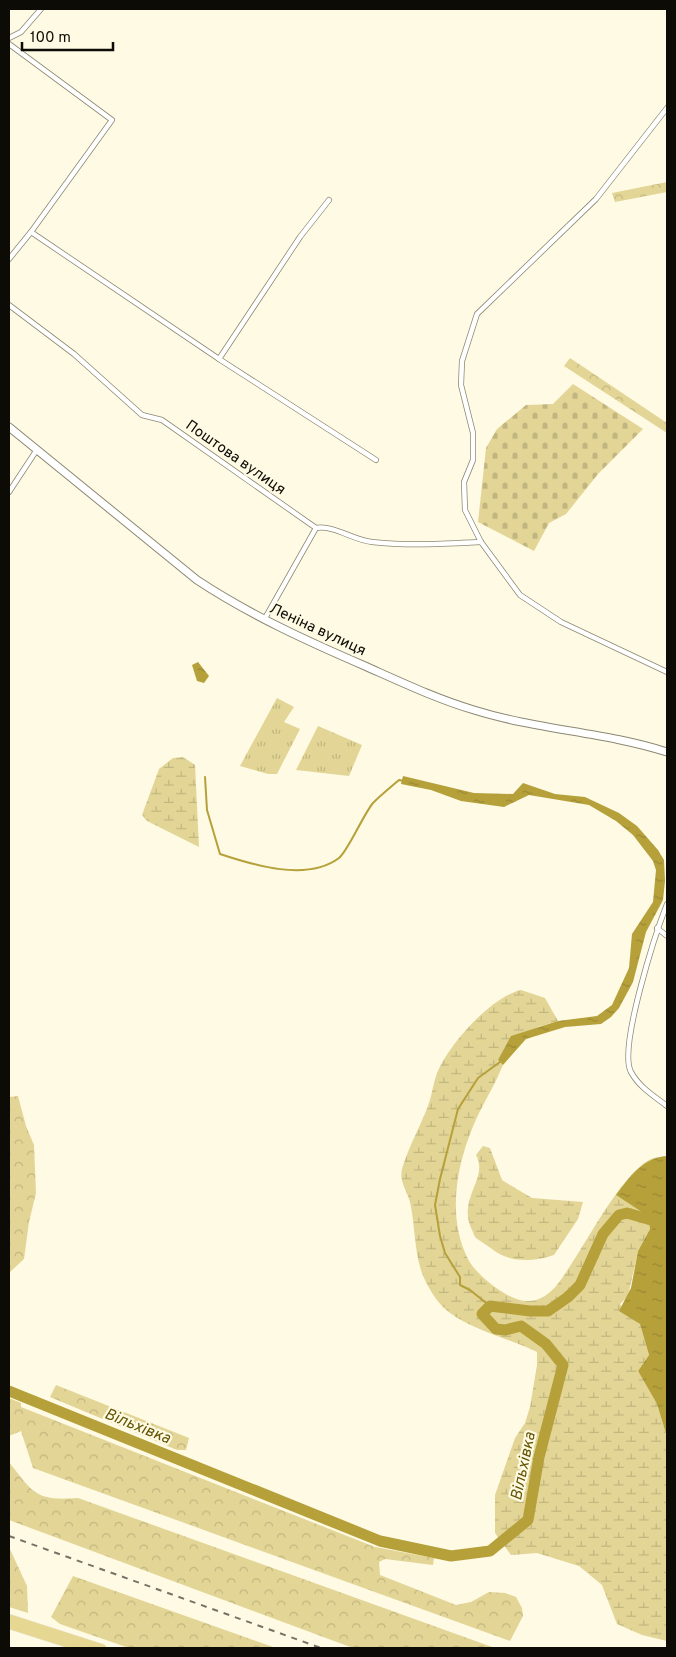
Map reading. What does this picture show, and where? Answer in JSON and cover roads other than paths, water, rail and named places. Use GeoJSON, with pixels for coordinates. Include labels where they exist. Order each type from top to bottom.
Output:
{"type":"FeatureCollection","features":[{"type":"Feature","properties":{"kind":"main road"},"geometry":{"type":"LineString","coordinates":[[9,1618],[102,1648]]}},
{"type":"Feature","properties":{"kind":"main road"},"geometry":{"type":"LineString","coordinates":[[9,1625],[58,1645],[81,1648]]}},
{"type":"Feature","properties":{"kind":"street"},"geometry":{"type":"LineString","coordinates":[[9,38],[21,32],[41,9]]}},
{"type":"Feature","properties":{"kind":"street"},"geometry":{"type":"LineString","coordinates":[[9,44],[112,120],[31,232],[9,259]]}},
{"type":"Feature","properties":{"kind":"street"},"geometry":{"type":"LineString","coordinates":[[667,108],[596,199],[477,314],[462,362],[461,385],[473,433],[473,460],[464,482],[465,510],[481,542],[520,595],[561,622],[667,672]]}},
{"type":"Feature","properties":{"kind":"street"},"geometry":{"type":"LineString","coordinates":[[219,359],[300,237],[329,200]]}},
{"type":"Feature","properties":{"kind":"street"},"geometry":{"type":"LineString","coordinates":[[31,232],[219,359],[376,460]]}},
{"type":"Feature","properties":{"kind":"street","name":"Поштова вулиця"},"geometry":{"type":"LineString","coordinates":[[9,306],[74,354],[142,415],[162,420],[316,528],[325,526],[348,536],[370,542],[416,545],[481,542]]}},
{"type":"Feature","properties":{"kind":"street","name":"Леніна вулиця"},"geometry":{"type":"LineString","coordinates":[[9,427],[197,580],[227,600],[289,633],[390,677],[474,710],[542,727],[639,743],[667,752]]}},
{"type":"Feature","properties":{"kind":"street"},"geometry":{"type":"LineString","coordinates":[[9,492],[36,450]]}},
{"type":"Feature","properties":{"kind":"street"},"geometry":{"type":"LineString","coordinates":[[264,620],[316,528]]}},
{"type":"Feature","properties":{"kind":"street"},"geometry":{"type":"LineString","coordinates":[[667,904],[657,928],[626,1058],[630,1072],[642,1087],[667,1106]]}},
{"type":"Feature","properties":{"kind":"street"},"geometry":{"type":"LineString","coordinates":[[657,928],[667,936]]}},
{"type":"Feature","properties":{"kind":"water"},"geometry":{"type":"Polygon","coordinates":[[[198,662],[209,676],[204,683],[197,681],[192,665],[198,662]]]}},
{"type":"Feature","properties":{"kind":"water"},"geometry":{"type":"Polygon","coordinates":[[[403,776],[474,793],[513,794],[523,783],[555,794],[585,797],[619,813],[637,826],[658,850],[664,860],[665,881],[663,900],[646,932],[633,982],[619,1008],[611,1017],[601,1024],[565,1027],[526,1039],[503,1065],[498,1060],[511,1036],[558,1021],[597,1016],[612,1005],[629,968],[632,934],[653,902],[656,870],[653,861],[633,835],[616,821],[589,805],[529,795],[504,807],[461,801],[431,790],[401,784],[403,776]]]}},
{"type":"Feature","properties":{"kind":"water"},"geometry":{"type":"Polygon","coordinates":[[[667,1156],[667,1437],[657,1404],[638,1371],[649,1355],[640,1324],[619,1311],[631,1288],[638,1251],[650,1229],[648,1216],[616,1195],[632,1175],[644,1164],[650,1160],[667,1156]]]}},
{"type":"Feature","properties":{"kind":"waterway"},"geometry":{"type":"LineString","coordinates":[[205,777],[207,810],[220,854],[248,863],[296,870],[312,869],[326,865],[339,858],[347,848],[373,803],[399,780],[404,781]]}},
{"type":"Feature","properties":{"kind":"waterway"},"geometry":{"type":"LineString","coordinates":[[490,1306],[470,1290],[460,1285],[460,1277],[445,1253],[435,1205],[458,1109],[478,1078],[500,1062]]}},
{"type":"Feature","properties":{"kind":"waterway","name":"Вільхівка"},"geometry":{"type":"LineString","coordinates":[[9,1391],[380,1541],[451,1556],[490,1551],[528,1520],[539,1457],[563,1365],[546,1344],[521,1326],[505,1330],[496,1329],[482,1314],[490,1306],[530,1311],[548,1311],[568,1297],[580,1285],[603,1234],[619,1215],[627,1213],[658,1222],[667,1238]]}},
{"type":"Feature","properties":{"kind":"railway"},"geometry":{"type":"LineString","coordinates":[[9,1536],[321,1648]]}}]}
